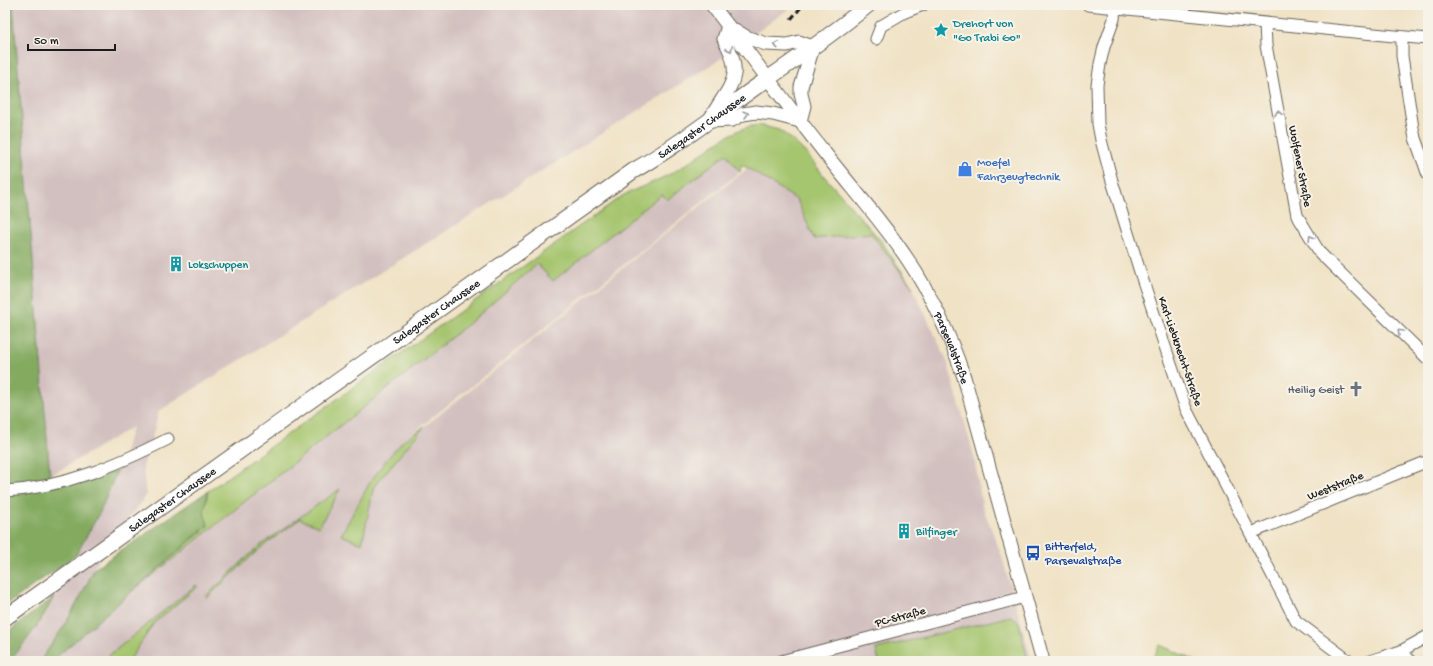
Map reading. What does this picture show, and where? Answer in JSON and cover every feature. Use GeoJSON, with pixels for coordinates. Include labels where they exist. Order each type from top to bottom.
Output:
{"type":"FeatureCollection","features":[{"type":"Feature","properties":{"kind":"main road","name":"Salegaster Chaussee"},"geometry":{"type":"LineString","coordinates":[[5,618],[633,171],[654,159],[709,121],[813,47],[868,5]]}},
{"type":"Feature","properties":{"kind":"street","name":"Parsevalstraße"},"geometry":{"type":"LineString","coordinates":[[712,5],[907,259],[924,286],[939,315],[953,346],[964,377],[1043,661]]}},
{"type":"Feature","properties":{"kind":"street"},"geometry":{"type":"LineString","coordinates":[[876,39],[881,26],[903,13],[923,5]]}},
{"type":"Feature","properties":{"kind":"street"},"geometry":{"type":"LineString","coordinates":[[1088,5],[1428,39]]}},
{"type":"Feature","properties":{"kind":"street","name":"Karl-Liebknecht-Straße"},"geometry":{"type":"LineString","coordinates":[[1115,8],[1114,19],[1104,47],[1096,85],[1096,106],[1101,140],[1141,275],[1186,409],[1296,621],[1349,661]]}},
{"type":"Feature","properties":{"kind":"street","name":"Wolfener Straße"},"geometry":{"type":"LineString","coordinates":[[1265,23],[1266,45],[1297,215],[1320,253],[1426,355]]}},
{"type":"Feature","properties":{"kind":"street"},"geometry":{"type":"LineString","coordinates":[[728,26],[746,38],[757,42],[787,45],[799,42],[813,47],[801,87],[800,94],[804,106],[800,121],[773,114],[756,112],[743,114],[732,120],[709,121],[717,106],[725,96],[733,79],[735,64],[731,51],[724,38],[728,26]]}},
{"type":"Feature","properties":{"kind":"street"},"geometry":{"type":"LineString","coordinates":[[1402,37],[1402,56],[1413,128],[1428,175]]}},
{"type":"Feature","properties":{"kind":"street"},"geometry":{"type":"LineString","coordinates":[[5,491],[17,491],[66,481],[112,466],[168,439]]}},
{"type":"Feature","properties":{"kind":"street","name":"Weststraße"},"geometry":{"type":"LineString","coordinates":[[1251,533],[1428,461]]}},
{"type":"Feature","properties":{"kind":"street","name":"PC-Straße"},"geometry":{"type":"LineString","coordinates":[[781,661],[1025,597]]}},
{"type":"Feature","properties":{"kind":"street"},"geometry":{"type":"LineString","coordinates":[[1370,661],[1401,652],[1428,636]]}},
{"type":"Feature","properties":{"kind":"street"},"geometry":{"type":"LineString","coordinates":[[1401,652],[1410,661]]}},
{"type":"Feature","properties":{"kind":"shaded area"},"geometry":{"type":"Polygon","coordinates":[[[13,5],[794,5],[716,62],[159,411],[143,467],[146,496],[123,525],[94,568],[82,594],[64,626],[40,661],[9,661],[26,642],[45,616],[100,512],[125,452],[132,427],[50,476],[13,5]]]}},
{"type":"Feature","properties":{"kind":"shaded area"},"geometry":{"type":"Polygon","coordinates":[[[726,154],[740,172],[405,439],[386,460],[354,509],[362,544],[374,486],[424,427],[748,168],[797,200],[814,239],[871,233],[913,288],[947,361],[974,456],[982,505],[1001,554],[1032,661],[129,661],[154,623],[197,587],[196,585],[102,661],[52,661],[125,597],[472,321],[537,264],[553,281],[663,194],[668,200],[726,154]],[[339,490],[258,547],[206,596],[207,598],[259,549],[339,490]]]}},
{"type":"Feature","properties":{"kind":"green space"},"geometry":{"type":"Polygon","coordinates":[[[5,5],[13,5],[50,476],[55,486],[117,471],[100,512],[76,555],[5,606],[5,5]]]}},
{"type":"Feature","properties":{"kind":"green space"},"geometry":{"type":"Polygon","coordinates":[[[759,125],[779,130],[807,154],[824,176],[882,242],[913,288],[871,233],[814,239],[797,200],[748,168],[741,165],[740,172],[726,154],[667,200],[662,194],[553,281],[537,264],[472,321],[125,597],[208,526],[204,512],[208,491],[622,196],[679,169],[724,138],[747,127],[759,125]]]}},
{"type":"Feature","properties":{"kind":"green space"},"geometry":{"type":"Polygon","coordinates":[[[424,427],[374,486],[362,544],[341,535],[369,484],[386,460],[405,439],[424,427]]]}},
{"type":"Feature","properties":{"kind":"green space"},"geometry":{"type":"Polygon","coordinates":[[[340,489],[319,527],[300,519],[259,549],[207,598],[206,596],[258,547],[340,489]]]}},
{"type":"Feature","properties":{"kind":"green space"},"geometry":{"type":"Polygon","coordinates":[[[208,491],[204,512],[208,525],[52,661],[40,661],[64,626],[94,569],[208,491]]]}},
{"type":"Feature","properties":{"kind":"green space"},"geometry":{"type":"Polygon","coordinates":[[[196,585],[197,587],[154,623],[129,661],[102,661],[196,585]]]}},
{"type":"Feature","properties":{"kind":"green space"},"geometry":{"type":"Polygon","coordinates":[[[54,597],[39,623],[28,638],[9,661],[5,661],[5,634],[54,597]]]}},
{"type":"Feature","properties":{"kind":"green space"},"geometry":{"type":"Polygon","coordinates":[[[1011,616],[1019,623],[1028,661],[879,661],[876,649],[1011,616]]]}},
{"type":"Feature","properties":{"kind":"green space"},"geometry":{"type":"Polygon","coordinates":[[[1160,645],[1196,661],[1156,661],[1153,658],[1160,645]]]}},
{"type":"Feature","properties":{"kind":"railway"},"geometry":{"type":"LineString","coordinates":[[791,19],[803,5]]}},
{"type":"Feature","properties":{"kind":"place","name":"Drehort von \"Go Trabi Go\""},"geometry":{"type":"Point","coordinates":[941,30]}},
{"type":"Feature","properties":{"kind":"place","name":"Moefel Fahrzeugtechnik"},"geometry":{"type":"Point","coordinates":[965,169]}},
{"type":"Feature","properties":{"kind":"place","name":"Lokschuppen"},"geometry":{"type":"Point","coordinates":[176,264]}},
{"type":"Feature","properties":{"kind":"place","name":"Heilig Geist"},"geometry":{"type":"Point","coordinates":[1356,389]}},
{"type":"Feature","properties":{"kind":"place","name":"Bilfinger"},"geometry":{"type":"Point","coordinates":[904,531]}},
{"type":"Feature","properties":{"kind":"place","name":"Bitterfeld, Parsevalstraße"},"geometry":{"type":"Point","coordinates":[1033,553]}}]}
